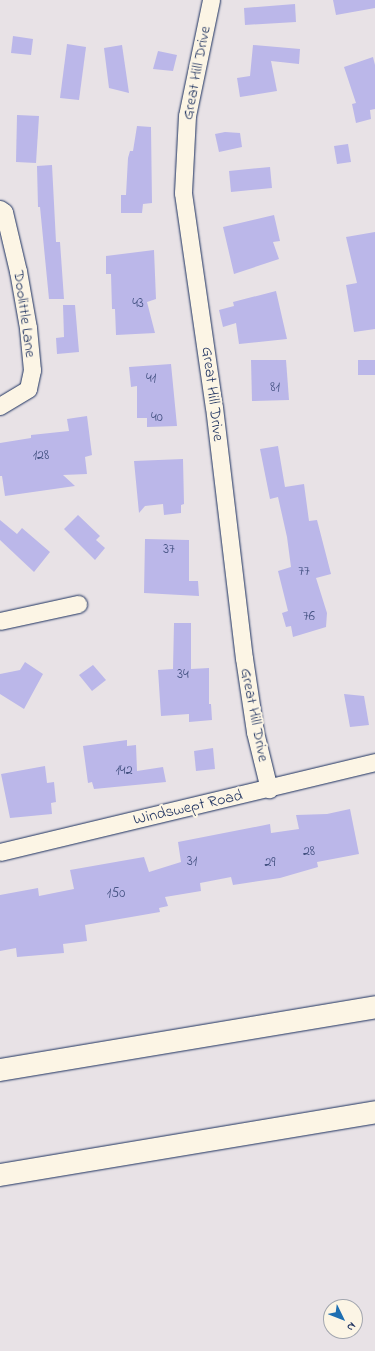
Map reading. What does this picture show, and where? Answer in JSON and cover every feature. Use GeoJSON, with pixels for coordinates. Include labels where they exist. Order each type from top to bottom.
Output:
{"type":"FeatureCollection","features":[{"type":"Feature","properties":{"kind":"highway"},"geometry":{"type":"LineString","coordinates":[[0,1070],[375,1007]]}},
{"type":"Feature","properties":{"kind":"highway"},"geometry":{"type":"LineString","coordinates":[[0,1175],[375,1112]]}},
{"type":"Feature","properties":{"kind":"street","name":"Great Hill Drive"},"geometry":{"type":"LineString","coordinates":[[211,0],[187,116],[183,192],[214,407],[244,658],[255,732],[269,789]]}},
{"type":"Feature","properties":{"kind":"street","name":"Doolittle Lane"},"geometry":{"type":"LineString","coordinates":[[0,209],[4,212],[18,271],[28,328],[32,370],[28,389],[0,406]]}},
{"type":"Feature","properties":{"kind":"street"},"geometry":{"type":"LineString","coordinates":[[0,621],[78,604]]}},
{"type":"Feature","properties":{"kind":"street","name":"Windswept Road"},"geometry":{"type":"LineString","coordinates":[[0,852],[269,789],[375,762]]}},
{"type":"Feature","properties":{"kind":"building"},"geometry":{"type":"Polygon","coordinates":[[[333,0],[375,0],[375,8],[336,15],[333,0]]]}},
{"type":"Feature","properties":{"kind":"building"},"geometry":{"type":"Polygon","coordinates":[[[295,4],[296,22],[245,25],[244,8],[295,4]]]}},
{"type":"Feature","properties":{"kind":"building"},"geometry":{"type":"Polygon","coordinates":[[[13,36],[33,39],[31,55],[11,53],[13,36]]]}},
{"type":"Feature","properties":{"kind":"building"},"geometry":{"type":"Polygon","coordinates":[[[67,44],[86,47],[79,100],[60,98],[67,44]]]}},
{"type":"Feature","properties":{"kind":"building"},"geometry":{"type":"Polygon","coordinates":[[[122,45],[129,93],[109,88],[104,48],[122,45]]]}},
{"type":"Feature","properties":{"kind":"building"},"geometry":{"type":"Polygon","coordinates":[[[253,45],[300,49],[299,64],[271,61],[277,91],[240,97],[237,78],[250,76],[253,45]]]}},
{"type":"Feature","properties":{"kind":"building"},"geometry":{"type":"Polygon","coordinates":[[[158,51],[177,55],[173,71],[153,69],[158,51]]]}},
{"type":"Feature","properties":{"kind":"building"},"geometry":{"type":"Polygon","coordinates":[[[373,57],[375,65],[375,109],[370,110],[371,119],[356,123],[352,104],[356,103],[344,67],[373,57]]]}},
{"type":"Feature","properties":{"kind":"building"},"geometry":{"type":"Polygon","coordinates":[[[17,115],[39,116],[36,163],[16,162],[17,115]]]}},
{"type":"Feature","properties":{"kind":"building"},"geometry":{"type":"Polygon","coordinates":[[[137,126],[151,127],[152,203],[143,204],[142,213],[121,213],[121,195],[126,195],[128,158],[130,151],[133,151],[137,126]]]}},
{"type":"Feature","properties":{"kind":"building"},"geometry":{"type":"Polygon","coordinates":[[[225,132],[240,133],[242,147],[219,152],[215,134],[225,132]]]}},
{"type":"Feature","properties":{"kind":"building"},"geometry":{"type":"Polygon","coordinates":[[[348,144],[351,162],[337,164],[334,146],[348,144]]]}},
{"type":"Feature","properties":{"kind":"building"},"geometry":{"type":"Polygon","coordinates":[[[52,165],[56,242],[60,242],[64,299],[49,299],[40,207],[38,207],[37,166],[52,165]]]}},
{"type":"Feature","properties":{"kind":"building"},"geometry":{"type":"Polygon","coordinates":[[[270,167],[272,188],[231,192],[229,171],[270,167]]]}},
{"type":"Feature","properties":{"kind":"building"},"geometry":{"type":"Polygon","coordinates":[[[274,215],[280,241],[273,242],[279,259],[234,274],[223,227],[274,215]]]}},
{"type":"Feature","properties":{"kind":"building"},"geometry":{"type":"Polygon","coordinates":[[[375,232],[375,329],[354,332],[346,285],[357,283],[346,237],[375,232]]]}},
{"type":"Feature","properties":{"kind":"building"},"geometry":{"type":"Polygon","coordinates":[[[154,250],[156,299],[147,302],[155,333],[116,335],[115,309],[112,309],[111,274],[106,274],[106,256],[154,250]]]}},
{"type":"Feature","properties":{"kind":"building"},"geometry":{"type":"Polygon","coordinates":[[[276,291],[287,339],[239,344],[236,323],[223,327],[219,310],[234,306],[233,302],[276,291]]]}},
{"type":"Feature","properties":{"kind":"building"},"geometry":{"type":"Polygon","coordinates":[[[63,305],[75,305],[79,352],[57,354],[56,338],[64,337],[63,305]]]}},
{"type":"Feature","properties":{"kind":"building"},"geometry":{"type":"Polygon","coordinates":[[[251,360],[286,360],[289,400],[252,401],[251,360]]]}},
{"type":"Feature","properties":{"kind":"building"},"geometry":{"type":"Polygon","coordinates":[[[358,360],[375,360],[375,375],[358,375],[358,360]]]}},
{"type":"Feature","properties":{"kind":"building"},"geometry":{"type":"Polygon","coordinates":[[[171,364],[177,426],[147,427],[147,418],[137,418],[137,386],[131,387],[129,367],[171,364]]]}},
{"type":"Feature","properties":{"kind":"building"},"geometry":{"type":"Polygon","coordinates":[[[87,416],[92,455],[85,457],[87,474],[63,475],[75,486],[5,496],[2,476],[0,476],[0,443],[31,438],[31,435],[69,431],[67,419],[87,416]]]}},
{"type":"Feature","properties":{"kind":"building"},"geometry":{"type":"Polygon","coordinates":[[[278,446],[285,487],[304,484],[309,521],[317,520],[331,574],[316,578],[327,613],[326,627],[293,637],[291,626],[286,627],[282,613],[288,611],[278,571],[291,567],[287,537],[278,497],[270,499],[260,449],[278,446]]]}},
{"type":"Feature","properties":{"kind":"building"},"geometry":{"type":"Polygon","coordinates":[[[183,459],[184,504],[181,505],[181,513],[164,515],[163,504],[145,506],[139,513],[134,461],[183,459]]]}},
{"type":"Feature","properties":{"kind":"building"},"geometry":{"type":"Polygon","coordinates":[[[78,515],[100,536],[96,540],[105,548],[95,560],[64,529],[78,515]]]}},
{"type":"Feature","properties":{"kind":"building"},"geometry":{"type":"Polygon","coordinates":[[[0,520],[17,534],[22,528],[50,552],[34,572],[0,540],[0,520]]]}},
{"type":"Feature","properties":{"kind":"building"},"geometry":{"type":"Polygon","coordinates":[[[145,539],[189,540],[189,581],[198,581],[199,596],[144,593],[145,539]]]}},
{"type":"Feature","properties":{"kind":"building"},"geometry":{"type":"Polygon","coordinates":[[[174,623],[191,623],[191,669],[209,668],[209,704],[211,704],[212,720],[189,722],[189,714],[161,716],[158,670],[173,669],[174,623]]]}},
{"type":"Feature","properties":{"kind":"building"},"geometry":{"type":"Polygon","coordinates":[[[25,662],[43,674],[24,709],[0,694],[0,674],[20,670],[25,662]]]}},
{"type":"Feature","properties":{"kind":"building"},"geometry":{"type":"Polygon","coordinates":[[[93,665],[106,680],[92,691],[79,675],[93,665]]]}},
{"type":"Feature","properties":{"kind":"building"},"geometry":{"type":"Polygon","coordinates":[[[344,694],[364,696],[369,725],[350,727],[344,694]]]}},
{"type":"Feature","properties":{"kind":"building"},"geometry":{"type":"Polygon","coordinates":[[[127,740],[127,746],[136,745],[137,771],[163,767],[166,782],[94,789],[92,782],[88,783],[83,746],[127,740]]]}},
{"type":"Feature","properties":{"kind":"building"},"geometry":{"type":"Polygon","coordinates":[[[213,748],[215,769],[196,771],[194,751],[213,748]]]}},
{"type":"Feature","properties":{"kind":"building"},"geometry":{"type":"Polygon","coordinates":[[[45,766],[47,783],[54,782],[56,802],[51,803],[52,814],[10,818],[1,774],[45,766]]]}},
{"type":"Feature","properties":{"kind":"building"},"geometry":{"type":"Polygon","coordinates":[[[350,809],[359,854],[317,862],[318,867],[280,878],[233,885],[231,877],[200,883],[201,891],[165,897],[168,906],[159,908],[160,912],[85,925],[87,941],[63,944],[64,953],[17,957],[16,948],[0,951],[0,895],[38,888],[39,896],[74,889],[70,870],[144,857],[149,872],[181,862],[178,842],[270,824],[271,833],[299,829],[296,815],[327,814],[350,809]]]}}]}
